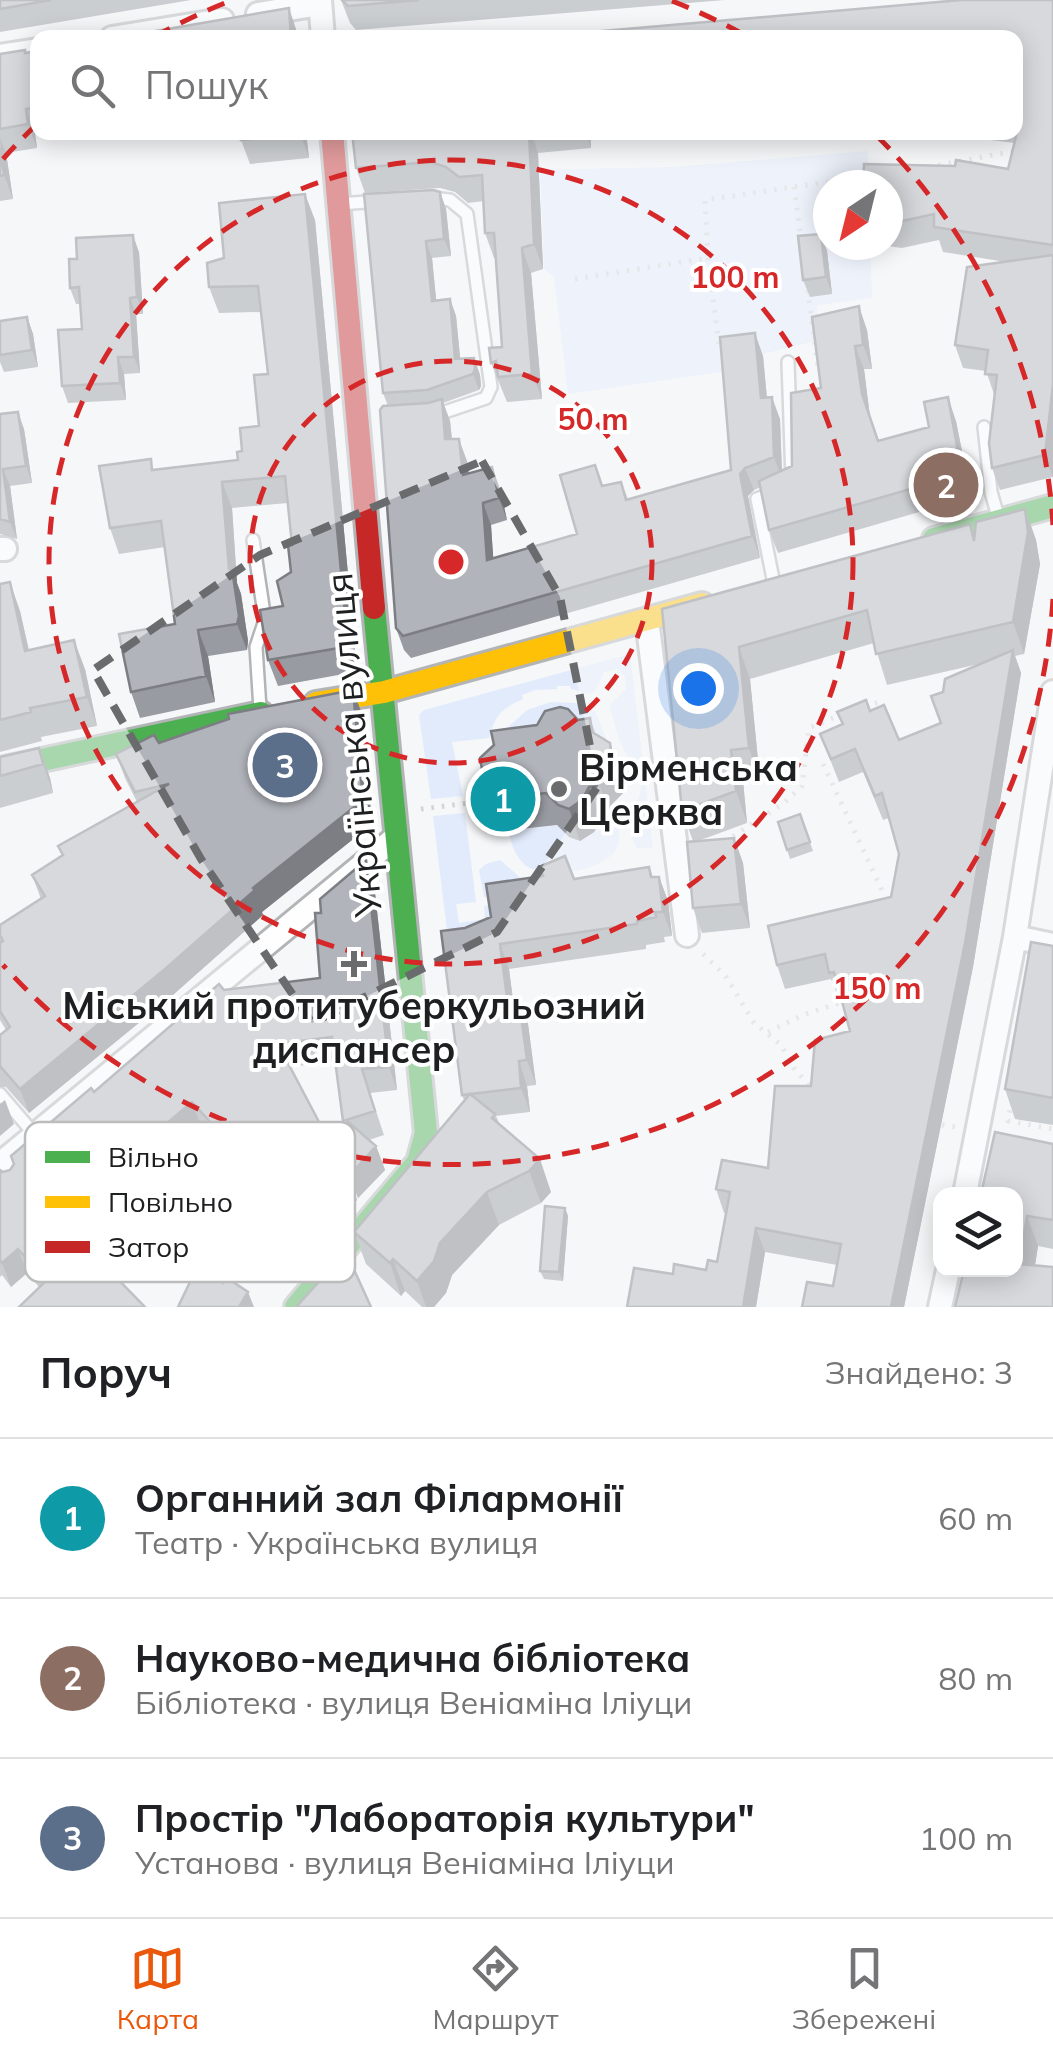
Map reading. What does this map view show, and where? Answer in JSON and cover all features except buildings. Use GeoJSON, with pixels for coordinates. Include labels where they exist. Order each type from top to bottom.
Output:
{"type":"FeatureCollection","features":[{"type":"Feature","properties":{"kind":"street"},"geometry":{"type":"LineString","coordinates":[[158,30],[320,2],[322,30]]}},
{"type":"Feature","properties":{"kind":"street"},"geometry":{"type":"LineString","coordinates":[[0,56],[30,51]]}},
{"type":"Feature","properties":{"kind":"street","name":"Українська вулиця"},"geometry":{"type":"LineString","coordinates":[[333,140],[368,420],[394,826],[426,1133],[418,1162],[355,1237]]}},
{"type":"Feature","properties":{"kind":"street"},"geometry":{"type":"LineString","coordinates":[[905,547],[1053,506]]}},
{"type":"Feature","properties":{"kind":"street"},"geometry":{"type":"LineString","coordinates":[[0,769],[384,692],[720,600]]}},
{"type":"Feature","properties":{"kind":"street"},"geometry":{"type":"LineString","coordinates":[[647,620],[687,935]]}},
{"type":"Feature","properties":{"kind":"street"},"geometry":{"type":"LineString","coordinates":[[968,1187],[986,1137],[1053,692]]}},
{"type":"Feature","properties":{"kind":"street"},"geometry":{"type":"LineString","coordinates":[[50,1122],[394,826]]}},
{"type":"Feature","properties":{"kind":"street"},"geometry":{"type":"LineString","coordinates":[[1015,938],[1053,944]]}},
{"type":"Feature","properties":{"kind":"street"},"geometry":{"type":"LineString","coordinates":[[0,1164],[25,1143]]}},
{"type":"Feature","properties":{"kind":"street"},"geometry":{"type":"LineString","coordinates":[[940,1307],[946,1277]]}},
{"type":"Feature","properties":{"kind":"street","name":"Українська вулиця"},"geometry":{"type":"LineString","coordinates":[[296,1307],[317,1282]]}},
{"type":"Feature","properties":{"kind":"lane"},"geometry":{"type":"LineString","coordinates":[[422,416],[435,416],[486,398],[491,387],[467,214],[450,200],[423,198]]}},
{"type":"Feature","properties":{"kind":"lane"},"geometry":{"type":"LineString","coordinates":[[339,204],[388,201]]}},
{"type":"Feature","properties":{"kind":"lane"},"geometry":{"type":"LineString","coordinates":[[774,584],[757,499],[792,485],[788,362]]}},
{"type":"Feature","properties":{"kind":"lane"},"geometry":{"type":"LineString","coordinates":[[984,426],[999,520]]}},
{"type":"Feature","properties":{"kind":"lane"},"geometry":{"type":"LineString","coordinates":[[253,540],[265,620],[256,647],[260,714]]}},
{"type":"Feature","properties":{"kind":"lane"},"geometry":{"type":"LineString","coordinates":[[0,1094],[25,1123]]}},
{"type":"Feature","properties":{"kind":"path"},"geometry":{"type":"LineString","coordinates":[[927,167],[1021,150]]}},
{"type":"Feature","properties":{"kind":"path"},"geometry":{"type":"LineString","coordinates":[[719,344],[708,258],[706,200],[813,185]]}},
{"type":"Feature","properties":{"kind":"path"},"geometry":{"type":"LineString","coordinates":[[794,188],[802,246]]}},
{"type":"Feature","properties":{"kind":"path"},"geometry":{"type":"LineString","coordinates":[[574,278],[708,258]]}},
{"type":"Feature","properties":{"kind":"path"},"geometry":{"type":"LineString","coordinates":[[807,285],[820,382]]}},
{"type":"Feature","properties":{"kind":"path"},"geometry":{"type":"LineString","coordinates":[[720,844],[784,803],[802,786],[809,728],[884,700]]}},
{"type":"Feature","properties":{"kind":"path"},"geometry":{"type":"LineString","coordinates":[[823,764],[884,900],[902,907]]}},
{"type":"Feature","properties":{"kind":"path"},"geometry":{"type":"LineString","coordinates":[[394,826],[493,800]]}},
{"type":"Feature","properties":{"kind":"path"},"geometry":{"type":"LineString","coordinates":[[687,935],[725,976],[754,1022],[782,1045],[794,1068],[818,1095]]}},
{"type":"Feature","properties":{"kind":"path"},"geometry":{"type":"LineString","coordinates":[[768,1032],[860,996]]}},
{"type":"Feature","properties":{"kind":"path"},"geometry":{"type":"LineString","coordinates":[[1015,1082],[1008,1121],[1053,1130]]}},
{"type":"Feature","properties":{"kind":"highlighted area"},"geometry":{"type":"Polygon","coordinates":[[[482,461],[560,597],[598,786],[497,932],[312,1023],[201,859],[93,670],[260,555],[482,461]]]}},
{"type":"Feature","properties":{"kind":"shaded area"},"geometry":{"type":"Polygon","coordinates":[[[868,151],[869,170],[813,170],[813,260],[871,260],[872,298],[817,305],[819,340],[763,354],[728,371],[568,394],[554,277],[544,269],[540,170],[674,167],[868,151]]]}},
{"type":"Feature","properties":{"kind":"shaded area"},"geometry":{"type":"Polygon","coordinates":[[[630,654],[653,848],[637,848],[630,830],[641,780],[621,744],[609,706],[626,689],[625,677],[618,669],[604,672],[590,694],[570,686],[557,686],[522,695],[523,699],[500,713],[489,738],[452,742],[463,796],[431,799],[419,715],[424,710],[630,654]]]}},
{"type":"Feature","properties":{"kind":"shaded area"},"geometry":{"type":"Polygon","coordinates":[[[551,702],[577,703],[595,711],[606,738],[609,767],[505,730],[527,710],[551,702]]]}},
{"type":"Feature","properties":{"kind":"shaded area"},"geometry":{"type":"Polygon","coordinates":[[[617,801],[619,843],[600,863],[573,871],[544,872],[524,864],[516,853],[506,813],[513,830],[560,825],[569,837],[583,840],[594,832],[604,810],[617,801]]]}},
{"type":"Feature","properties":{"kind":"shaded area"},"geometry":{"type":"Polygon","coordinates":[[[465,813],[476,902],[456,904],[459,923],[485,919],[484,906],[527,900],[450,955],[433,816],[465,813]]]}},
{"type":"Feature","properties":{"kind":"shaded area"},"geometry":{"type":"Polygon","coordinates":[[[500,860],[523,880],[491,898],[484,897],[479,870],[500,860]]]}},
{"type":"Feature","properties":{"kind":"traffic: fast"},"geometry":{"type":"LineString","coordinates":[[934,539],[1053,506]]}},
{"type":"Feature","properties":{"kind":"traffic: fast"},"geometry":{"type":"LineString","coordinates":[[355,1237],[418,1162],[426,1133],[374,608]]}},
{"type":"Feature","properties":{"kind":"traffic: fast"},"geometry":{"type":"LineString","coordinates":[[0,769],[261,713]]}},
{"type":"Feature","properties":{"kind":"traffic: fast"},"geometry":{"type":"LineString","coordinates":[[296,1307],[317,1282]]}},
{"type":"Feature","properties":{"kind":"traffic: slow"},"geometry":{"type":"LineString","coordinates":[[316,703],[384,692],[702,604]]}},
{"type":"Feature","properties":{"kind":"traffic: jam"},"geometry":{"type":"LineString","coordinates":[[333,140],[374,608]]}},
{"type":"Feature","properties":{"kind":"place","name":"Науково-медична бібліотека"},"geometry":{"type":"Point","coordinates":[946,485]}},
{"type":"Feature","properties":{"kind":"place","name":"Простір \"Лабораторія культури\""},"geometry":{"type":"Point","coordinates":[285,765]}},
{"type":"Feature","properties":{"kind":"place","name":"Вірменська Церква"},"geometry":{"type":"Point","coordinates":[559,789]}},
{"type":"Feature","properties":{"kind":"place","name":"Органний зал Філармонії"},"geometry":{"type":"Point","coordinates":[503,799]}},
{"type":"Feature","properties":{"kind":"place","name":"Міський протитуберкульозний диспансер"},"geometry":{"type":"Point","coordinates":[354,964]}}]}
